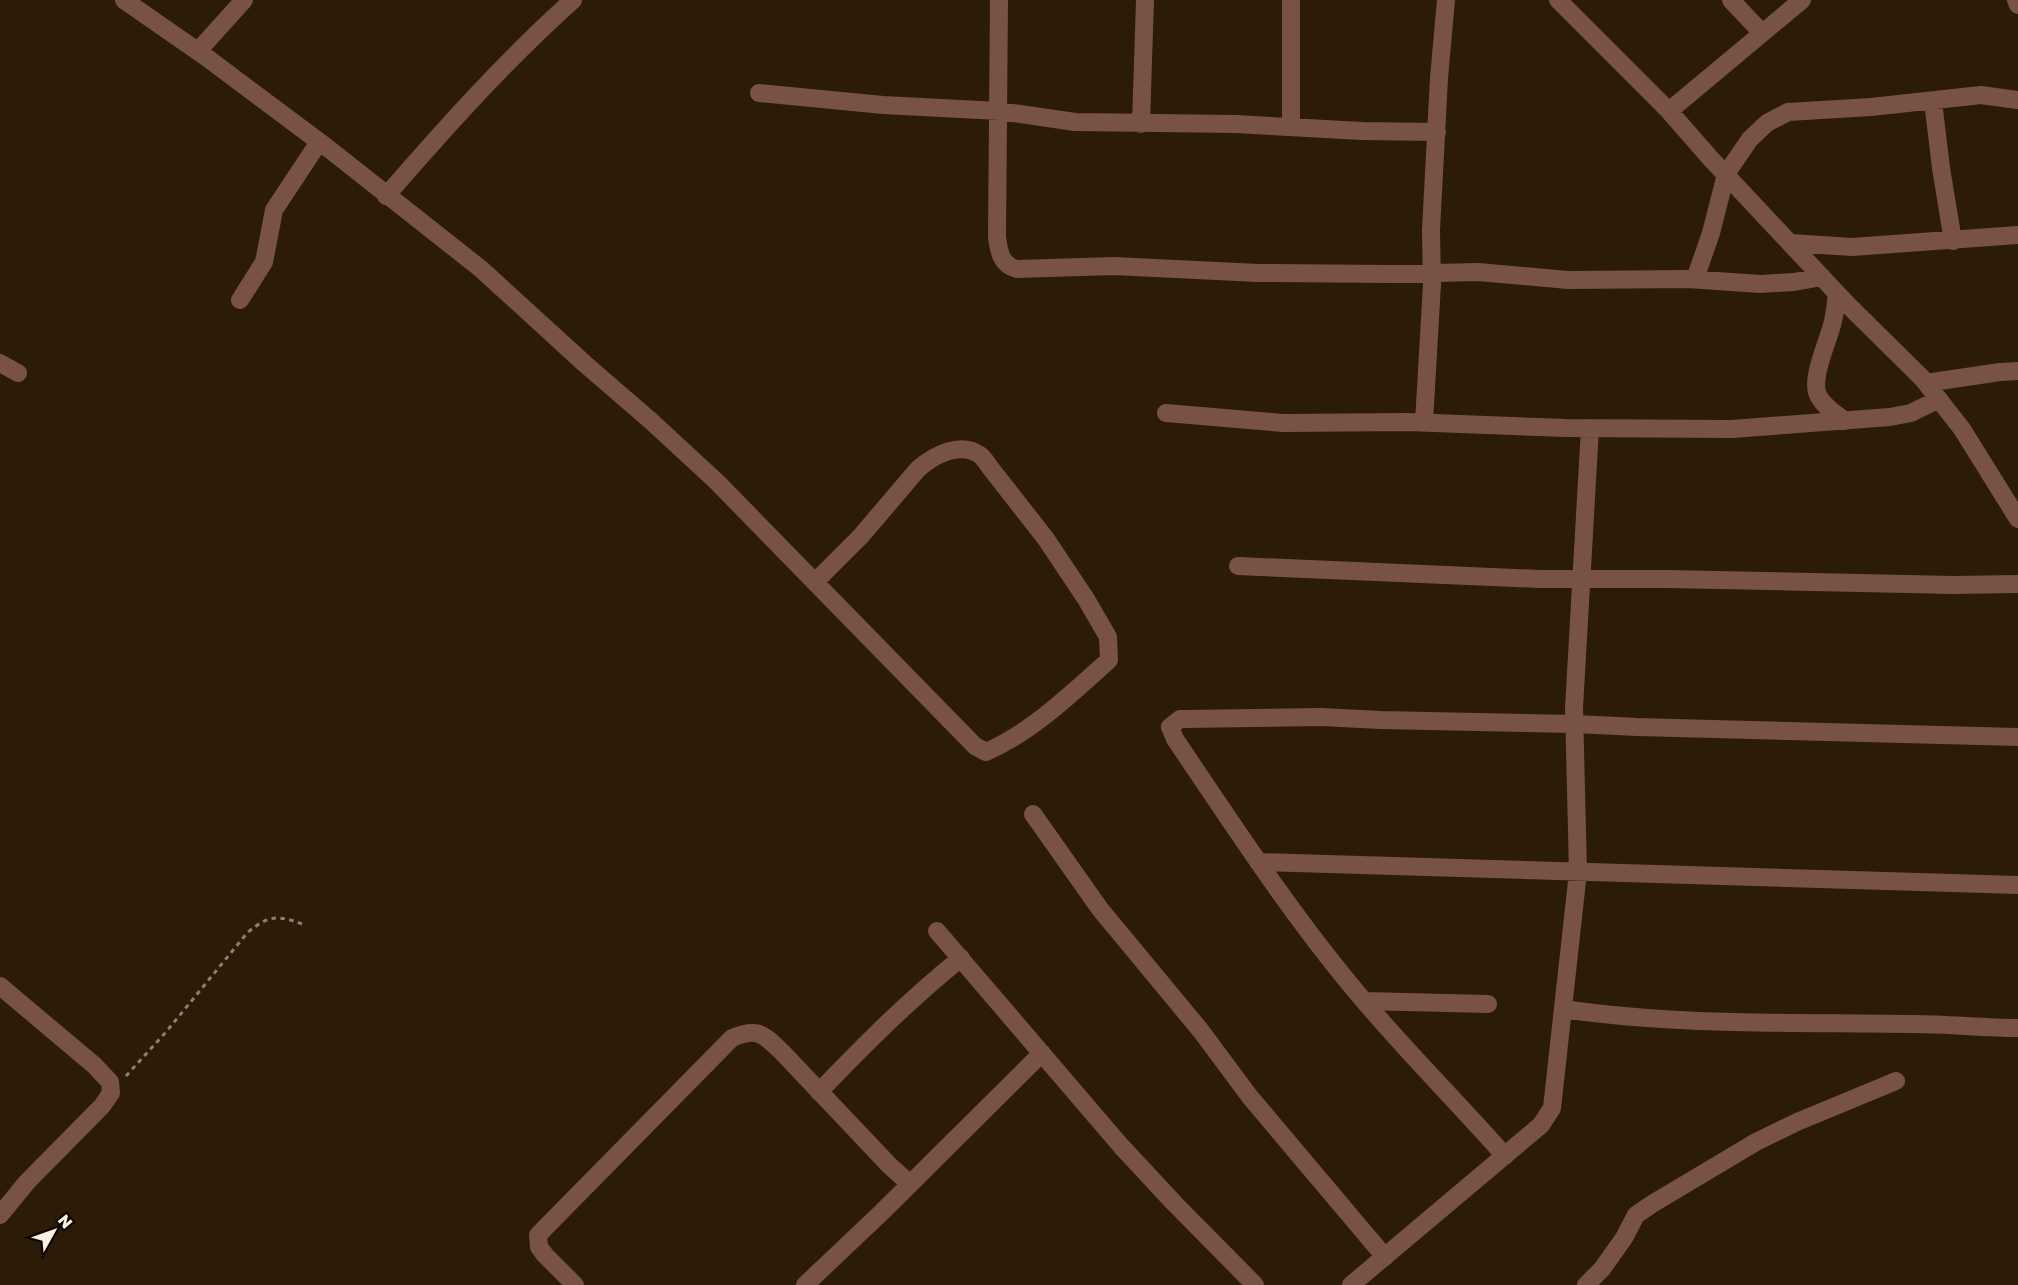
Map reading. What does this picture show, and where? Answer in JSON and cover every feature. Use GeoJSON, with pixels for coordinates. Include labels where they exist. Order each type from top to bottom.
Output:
{"type":"FeatureCollection","features":[{"type":"Feature","properties":{"kind":"street"},"geometry":{"type":"LineString","coordinates":[[124,0],[198,51],[319,142],[481,269],[717,482],[975,746],[986,752],[1001,746],[1071,694],[1109,660],[1108,638],[1068,571],[981,456],[970,450],[958,449],[944,452],[918,469],[861,536],[815,582]]}},
{"type":"Feature","properties":{"kind":"street"},"geometry":{"type":"LineString","coordinates":[[198,51],[244,0]]}},
{"type":"Feature","properties":{"kind":"street"},"geometry":{"type":"LineString","coordinates":[[386,196],[442,131],[500,70],[573,0]]}},
{"type":"Feature","properties":{"kind":"street"},"geometry":{"type":"LineString","coordinates":[[999,0],[997,237],[1001,258],[1008,267],[1017,269],[1114,266],[1258,273],[1478,272],[1568,280],[1695,279],[1760,284],[1794,282],[1822,277]]}},
{"type":"Feature","properties":{"kind":"street"},"geometry":{"type":"LineString","coordinates":[[1141,124],[1145,0]]}},
{"type":"Feature","properties":{"kind":"street"},"geometry":{"type":"LineString","coordinates":[[1291,0],[1291,127]]}},
{"type":"Feature","properties":{"kind":"street"},"geometry":{"type":"LineString","coordinates":[[1424,422],[1430,346],[1431,230],[1446,0]]}},
{"type":"Feature","properties":{"kind":"street"},"geometry":{"type":"LineString","coordinates":[[1558,0],[1669,111],[1822,277],[1926,383],[1962,429],[2018,519]]}},
{"type":"Feature","properties":{"kind":"street"},"geometry":{"type":"LineString","coordinates":[[1731,0],[1762,33]]}},
{"type":"Feature","properties":{"kind":"street"},"geometry":{"type":"LineString","coordinates":[[1669,111],[1802,0]]}},
{"type":"Feature","properties":{"kind":"street"},"geometry":{"type":"LineString","coordinates":[[2016,0],[2018,5]]}},
{"type":"Feature","properties":{"kind":"street"},"geometry":{"type":"LineString","coordinates":[[759,93],[883,105],[999,111],[1075,122],[1437,132]]}},
{"type":"Feature","properties":{"kind":"street"},"geometry":{"type":"LineString","coordinates":[[1695,279],[1711,234],[1726,174],[1750,140],[1767,123],[1788,112],[1871,107],[1981,94],[2018,100]]}},
{"type":"Feature","properties":{"kind":"street"},"geometry":{"type":"LineString","coordinates":[[1933,101],[1953,241]]}},
{"type":"Feature","properties":{"kind":"street"},"geometry":{"type":"LineString","coordinates":[[240,300],[264,262],[274,210],[319,142]]}},
{"type":"Feature","properties":{"kind":"street"},"geometry":{"type":"LineString","coordinates":[[1790,243],[1852,248],[2018,235]]}},
{"type":"Feature","properties":{"kind":"street"},"geometry":{"type":"LineString","coordinates":[[1838,293],[1816,386],[1817,394],[1825,404],[1845,421]]}},
{"type":"Feature","properties":{"kind":"street"},"geometry":{"type":"LineString","coordinates":[[0,363],[18,373]]}},
{"type":"Feature","properties":{"kind":"street"},"geometry":{"type":"LineString","coordinates":[[1926,383],[2018,371]]}},
{"type":"Feature","properties":{"kind":"street"},"geometry":{"type":"LineString","coordinates":[[1166,413],[1283,423],[1424,422],[1590,428],[1732,429],[1890,417],[1911,413],[1939,399]]}},
{"type":"Feature","properties":{"kind":"street"},"geometry":{"type":"LineString","coordinates":[[1351,1285],[1541,1125],[1552,1108],[1578,872],[1574,708],[1590,428]]}},
{"type":"Feature","properties":{"kind":"street"},"geometry":{"type":"LineString","coordinates":[[1238,566],[1443,576],[1877,584],[2018,584]]}},
{"type":"Feature","properties":{"kind":"street"},"geometry":{"type":"LineString","coordinates":[[1505,1156],[1364,1001],[1314,940],[1175,739],[1170,727],[1179,719],[1321,717],[2018,737]]}},
{"type":"Feature","properties":{"kind":"street"},"geometry":{"type":"LineString","coordinates":[[1033,814],[1100,909],[1201,1031],[1250,1097],[1385,1257]]}},
{"type":"Feature","properties":{"kind":"street"},"geometry":{"type":"LineString","coordinates":[[1258,862],[1417,865],[2018,885]]}},
{"type":"Feature","properties":{"kind":"street"},"geometry":{"type":"LineString","coordinates":[[937,931],[1113,1137],[1255,1285]]}},
{"type":"Feature","properties":{"kind":"street"},"geometry":{"type":"LineString","coordinates":[[819,1092],[875,1032],[961,958]]}},
{"type":"Feature","properties":{"kind":"street"},"geometry":{"type":"LineString","coordinates":[[0,986],[94,1065],[110,1082],[111,1093],[102,1106],[27,1182],[0,1215]]}},
{"type":"Feature","properties":{"kind":"street"},"geometry":{"type":"LineString","coordinates":[[1364,1001],[1488,1004]]}},
{"type":"Feature","properties":{"kind":"street"},"geometry":{"type":"LineString","coordinates":[[1563,1010],[1608,1016],[1726,1023],[1914,1024],[2018,1028]]}},
{"type":"Feature","properties":{"kind":"street"},"geometry":{"type":"LineString","coordinates":[[575,1285],[538,1247],[538,1235],[732,1038],[744,1033],[756,1032],[763,1035],[782,1052],[889,1166],[910,1184]]}},
{"type":"Feature","properties":{"kind":"street"},"geometry":{"type":"LineString","coordinates":[[805,1285],[1042,1053]]}},
{"type":"Feature","properties":{"kind":"street"},"geometry":{"type":"LineString","coordinates":[[1586,1285],[1602,1269],[1624,1239],[1636,1215],[1652,1203],[1756,1142],[1797,1122],[1896,1081]]}},
{"type":"Feature","properties":{"kind":"path"},"geometry":{"type":"LineString","coordinates":[[111,1093],[166,1032],[248,932],[261,921],[273,918],[284,917],[302,924]]}}]}
